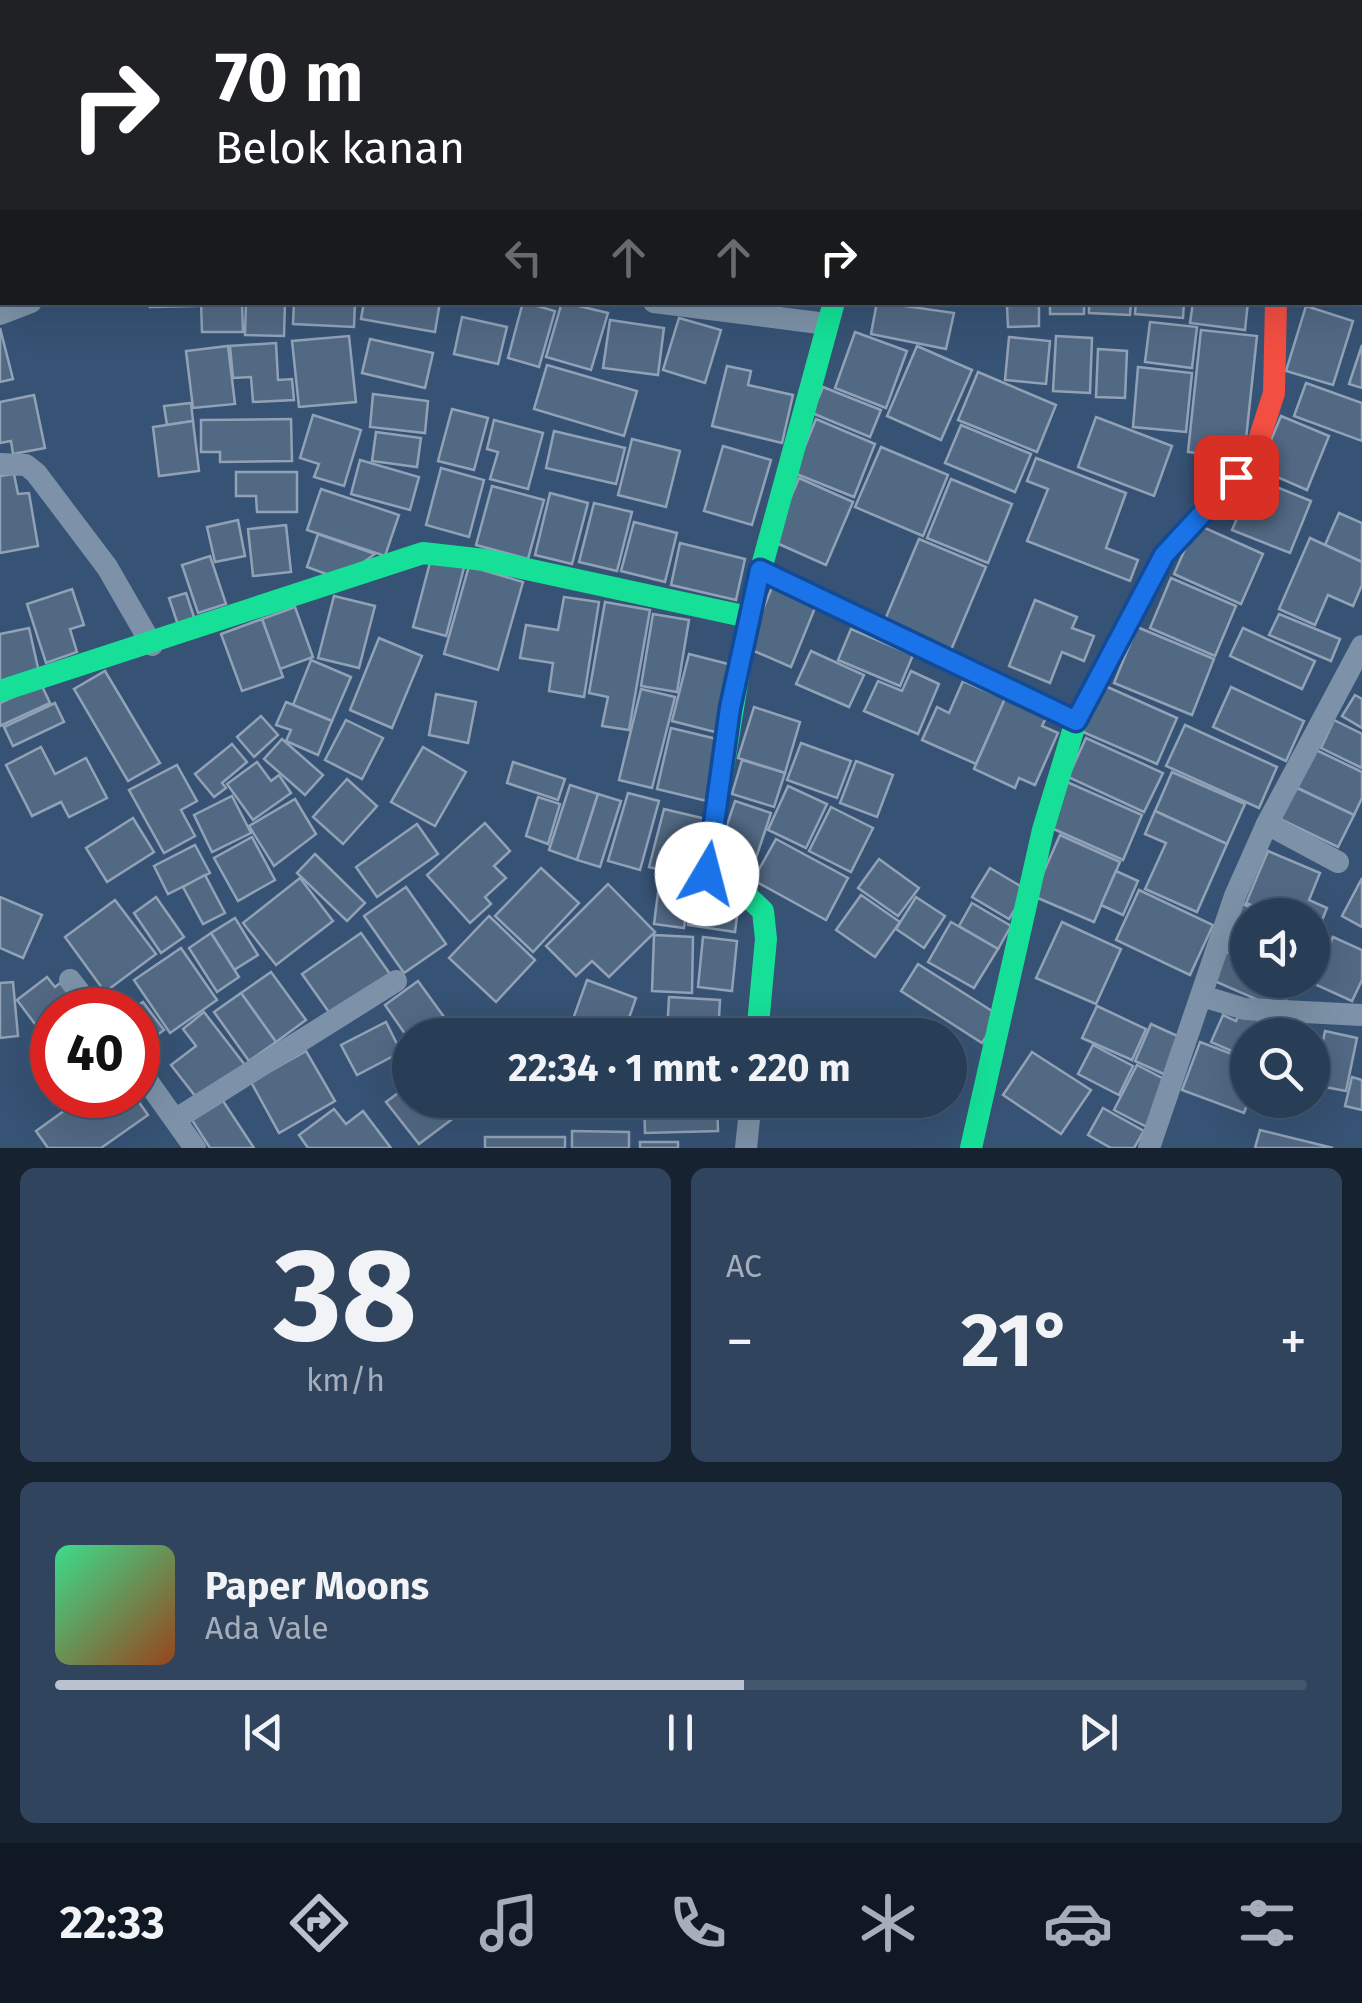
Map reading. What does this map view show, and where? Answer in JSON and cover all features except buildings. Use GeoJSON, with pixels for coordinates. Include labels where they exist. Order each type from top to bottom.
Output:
{"type":"FeatureCollection","features":[{"type":"Feature","properties":{"kind":"street"},"geometry":{"type":"LineString","coordinates":[[698,305],[831,314],[748,618],[706,866],[715,883],[747,896],[763,911],[766,939],[759,1018]]}},
{"type":"Feature","properties":{"kind":"street"},"geometry":{"type":"LineString","coordinates":[[971,1148],[1043,830],[1076,721],[1164,555],[1256,449],[1274,393],[1276,305]]}},
{"type":"Feature","properties":{"kind":"street"},"geometry":{"type":"LineString","coordinates":[[0,464],[26,465],[36,473],[107,567],[152,645]]}},
{"type":"Feature","properties":{"kind":"street"},"geometry":{"type":"LineString","coordinates":[[0,691],[152,645],[422,553],[485,560],[748,618]]}},
{"type":"Feature","properties":{"kind":"street"},"geometry":{"type":"LineString","coordinates":[[760,570],[1076,721]]}},
{"type":"Feature","properties":{"kind":"street"},"geometry":{"type":"LineString","coordinates":[[1149,1148],[1236,896],[1267,824],[1362,646]]}},
{"type":"Feature","properties":{"kind":"street"},"geometry":{"type":"LineString","coordinates":[[1267,824],[1338,862]]}},
{"type":"Feature","properties":{"kind":"street"},"geometry":{"type":"LineString","coordinates":[[70,980],[76,988]]}},
{"type":"Feature","properties":{"kind":"street"},"geometry":{"type":"LineString","coordinates":[[176,1119],[396,981]]}},
{"type":"Feature","properties":{"kind":"street"},"geometry":{"type":"LineString","coordinates":[[1202,996],[1246,1009],[1362,1016]]}},
{"type":"Feature","properties":{"kind":"street"},"geometry":{"type":"LineString","coordinates":[[160,1098],[195,1148]]}},
{"type":"Feature","properties":{"kind":"street"},"geometry":{"type":"LineString","coordinates":[[746,1148],[749,1118]]}},
{"type":"Feature","properties":{"kind":"traffic: fast"},"geometry":{"type":"LineString","coordinates":[[0,691],[423,553],[485,560],[748,617],[833,305]]}},
{"type":"Feature","properties":{"kind":"traffic: fast"},"geometry":{"type":"LineString","coordinates":[[971,1148],[1043,830],[1076,721],[1164,555],[1186,530]]}},
{"type":"Feature","properties":{"kind":"traffic: fast"},"geometry":{"type":"LineString","coordinates":[[748,617],[707,866],[715,883],[747,896],[763,911],[766,939],[759,1018]]}},
{"type":"Feature","properties":{"kind":"traffic: jam"},"geometry":{"type":"LineString","coordinates":[[1186,530],[1256,449],[1274,393],[1276,305]]}},
{"type":"Feature","properties":{"kind":"route"},"geometry":{"type":"LineString","coordinates":[[707,874],[730,708],[760,570],[1076,721],[1164,555],[1236,477]]}}]}
